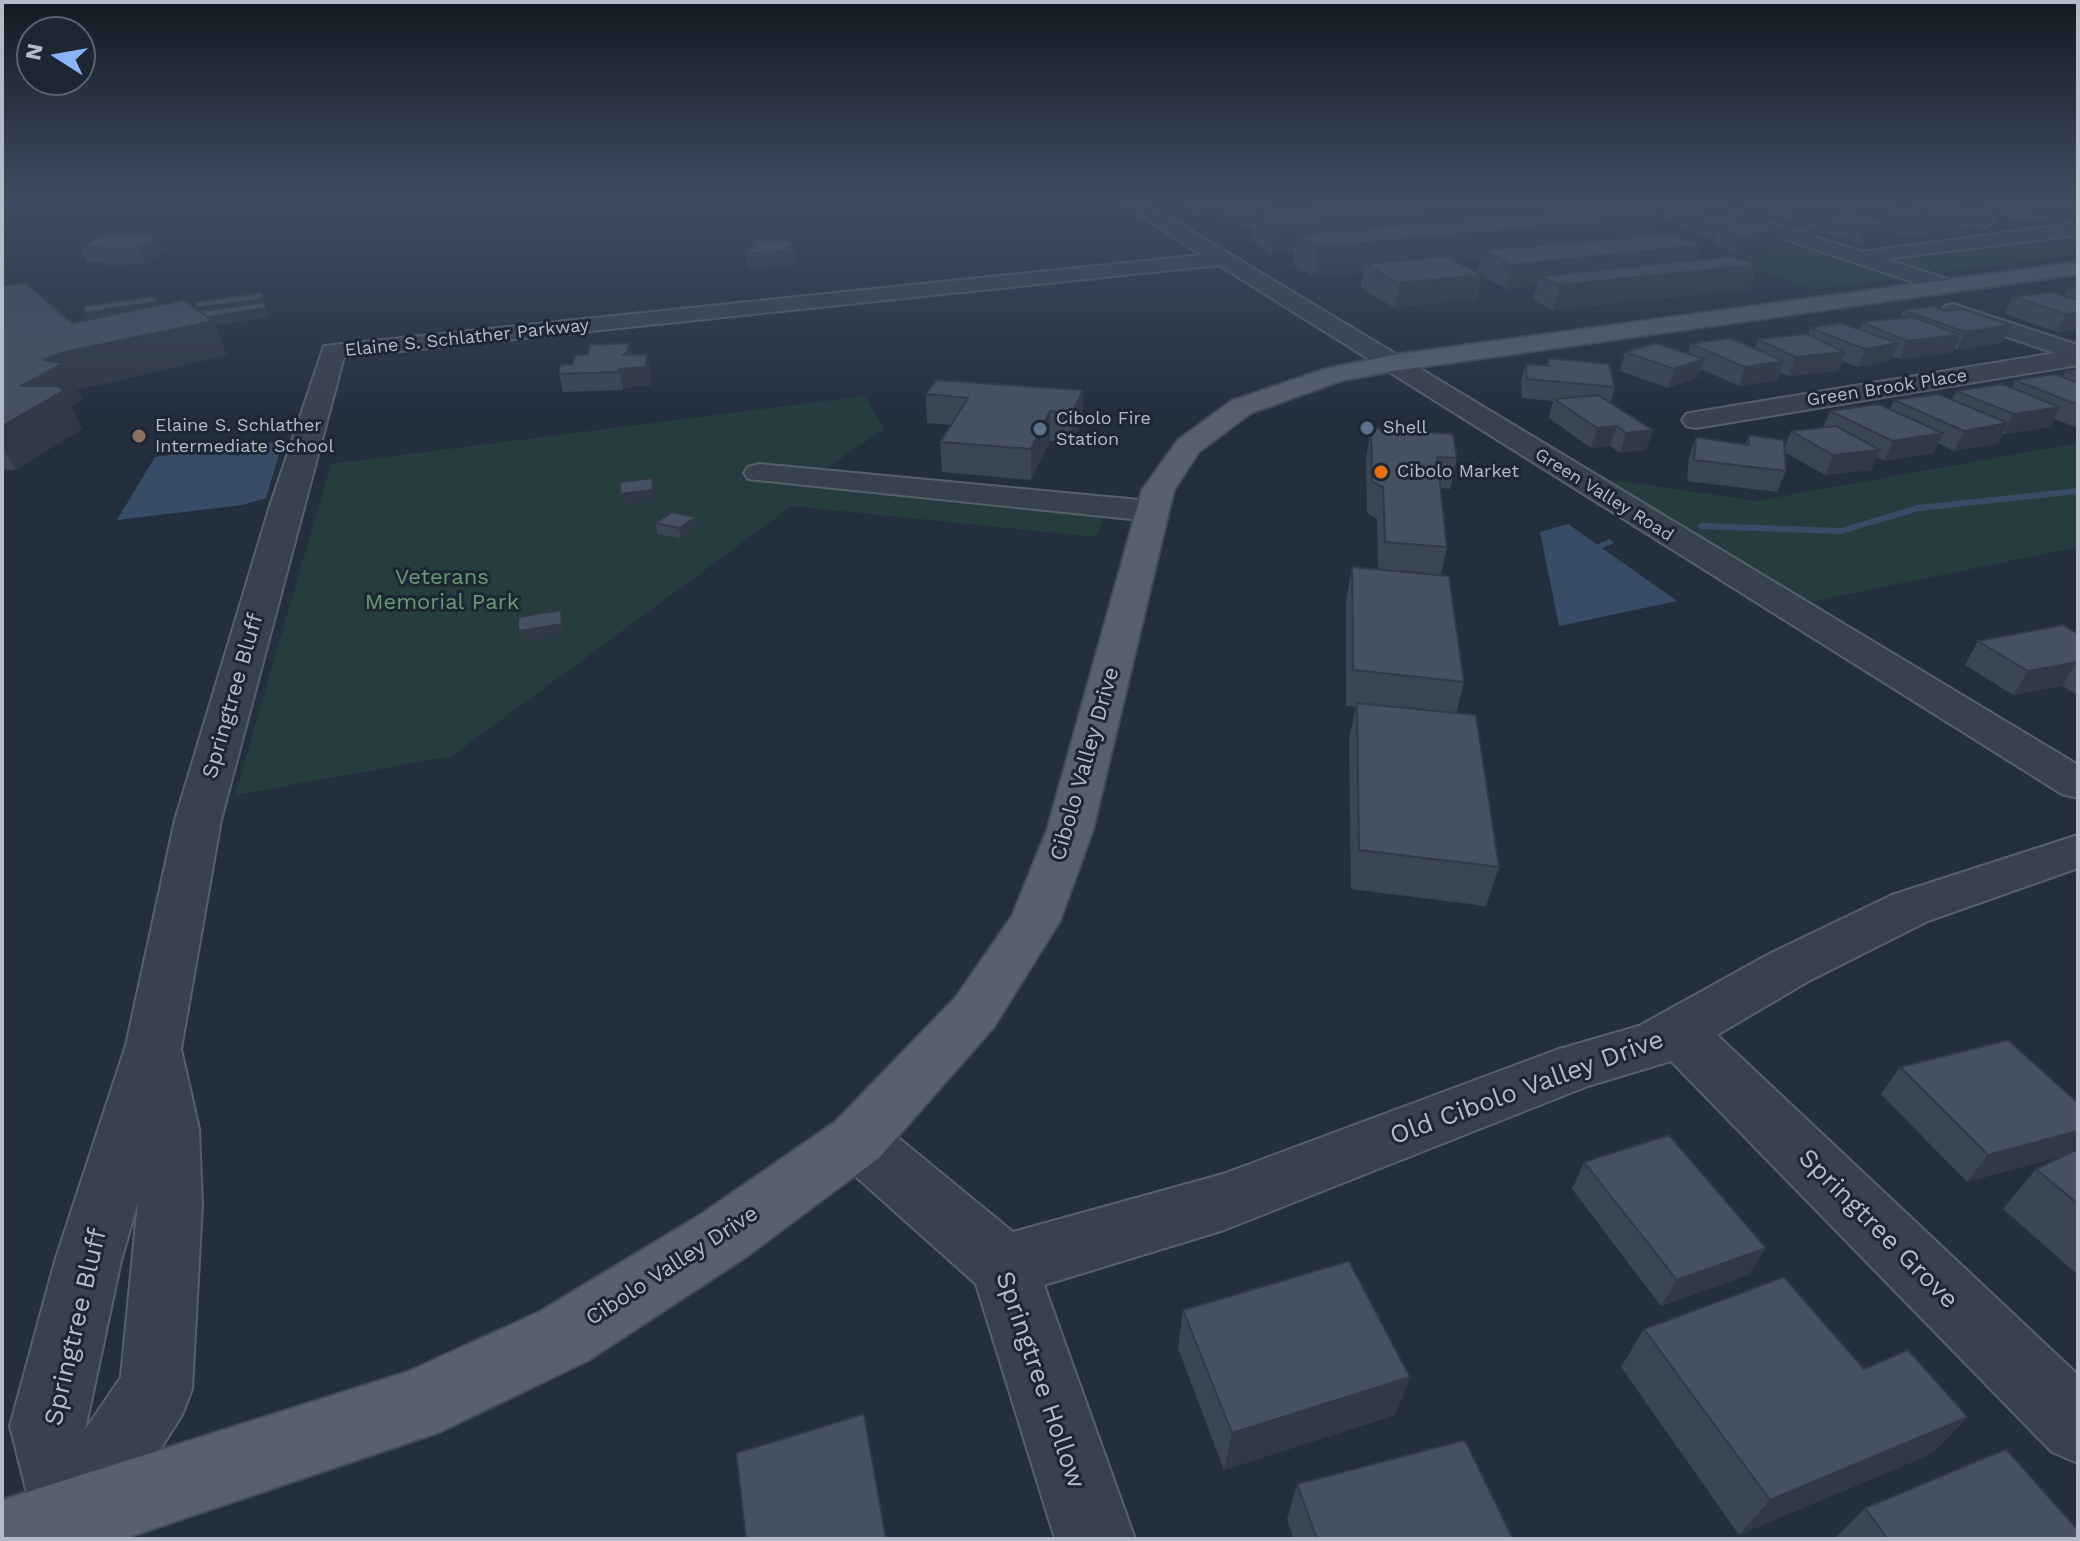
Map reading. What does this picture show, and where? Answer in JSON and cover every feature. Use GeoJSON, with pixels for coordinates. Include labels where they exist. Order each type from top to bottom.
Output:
{"type":"FeatureCollection","features":[{"type":"Feature","properties":{"kind":"main road","name":"Cibolo Valley Drive"},"geometry":{"type":"LineString","coordinates":[[47,1532],[414,1406],[564,1336],[723,1236],[857,1140],[975,1012],[1035,921],[1070,830],[1150,511],[1169,470],[1188,446],[1241,407],[1334,374],[1393,363],[2027,275]]}},
{"type":"Feature","properties":{"kind":"street","name":"Elaine S. Schlather Parkway"},"geometry":{"type":"LineString","coordinates":[[333,351],[1067,275]]}},
{"type":"Feature","properties":{"kind":"street","name":"Green Valley Road"},"geometry":{"type":"LineString","coordinates":[[1247,275],[2078,784]]}},
{"type":"Feature","properties":{"kind":"street"},"geometry":{"type":"LineString","coordinates":[[1912,275],[1946,286]]}},
{"type":"Feature","properties":{"kind":"street"},"geometry":{"type":"LineString","coordinates":[[1898,292],[2078,355]]}},
{"type":"Feature","properties":{"kind":"street","name":"Springtree Bluff"},"geometry":{"type":"LineString","coordinates":[[47,1532],[47,1426],[88,1261],[154,1045],[198,820],[285,509],[333,351]]}},
{"type":"Feature","properties":{"kind":"street","name":"Green Brook Place"},"geometry":{"type":"LineString","coordinates":[[1696,420],[2078,355]]}},
{"type":"Feature","properties":{"kind":"street"},"geometry":{"type":"LineString","coordinates":[[759,473],[1150,511]]}},
{"type":"Feature","properties":{"kind":"street","name":"Old Cibolo Valley Drive"},"geometry":{"type":"LineString","coordinates":[[1004,1266],[1224,1202],[1576,1066],[1655,1044],[1788,968],[1910,908],[2078,851]]}},
{"type":"Feature","properties":{"kind":"street","name":"Springtree Grove"},"geometry":{"type":"LineString","coordinates":[[1678,1032],[2078,1426]]}},
{"type":"Feature","properties":{"kind":"street","name":"Springtree Bluff"},"geometry":{"type":"LineString","coordinates":[[47,1532],[156,1389],[170,1205],[169,1129],[154,1045]]}},
{"type":"Feature","properties":{"kind":"street","name":"Springtree Hollow"},"geometry":{"type":"LineString","coordinates":[[857,1140],[1004,1266],[1095,1539]]}},
{"type":"Feature","properties":{"kind":"green space"},"geometry":{"type":"Polygon","coordinates":[[[1772,275],[1925,275],[1814,290],[1772,275]]]}},
{"type":"Feature","properties":{"kind":"green space","name":"Veterans Memorial Park"},"geometry":{"type":"Polygon","coordinates":[[[865,396],[884,429],[819,473],[1112,498],[1096,537],[792,506],[452,756],[235,795],[331,464],[865,396]]]}},
{"type":"Feature","properties":{"kind":"green space"},"geometry":{"type":"Polygon","coordinates":[[[2078,443],[2078,547],[1800,604],[1600,478],[1756,501],[2078,443]]]}},
{"type":"Feature","properties":{"kind":"water"},"geometry":{"type":"Polygon","coordinates":[[[283,441],[266,498],[242,505],[117,520],[155,457],[283,441]]]}},
{"type":"Feature","properties":{"kind":"water"},"geometry":{"type":"Polygon","coordinates":[[[1568,524],[1677,601],[1559,626],[1540,532],[1568,524]]]}},
{"type":"Feature","properties":{"kind":"building"},"geometry":{"type":"Polygon","coordinates":[[[1385,275],[1482,275],[1399,283],[1385,275]]]}},
{"type":"Feature","properties":{"kind":"building"},"geometry":{"type":"Polygon","coordinates":[[[1550,275],[1659,275],[1559,285],[1539,276],[1550,275]]]}},
{"type":"Feature","properties":{"kind":"building"},"geometry":{"type":"Polygon","coordinates":[[[25,282],[72,323],[184,300],[213,321],[61,353],[43,360],[64,363],[21,386],[59,386],[63,391],[2,426],[2,286],[25,282]]]}},
{"type":"Feature","properties":{"kind":"building"},"geometry":{"type":"Polygon","coordinates":[[[2053,292],[2078,300],[2078,313],[2066,314],[2013,297],[2053,292]]]}},
{"type":"Feature","properties":{"kind":"building"},"geometry":{"type":"Polygon","coordinates":[[[261,293],[263,299],[196,308],[195,302],[261,293]]]}},
{"type":"Feature","properties":{"kind":"building"},"geometry":{"type":"Polygon","coordinates":[[[155,296],[156,302],[85,313],[84,306],[155,296]]]}},
{"type":"Feature","properties":{"kind":"building"},"geometry":{"type":"Polygon","coordinates":[[[264,302],[266,308],[208,317],[200,311],[264,302]]]}},
{"type":"Feature","properties":{"kind":"building"},"geometry":{"type":"Polygon","coordinates":[[[154,306],[96,316],[93,318],[93,315],[154,306]]]}},
{"type":"Feature","properties":{"kind":"building"},"geometry":{"type":"Polygon","coordinates":[[[1932,306],[1947,311],[1962,309],[2011,325],[1965,332],[1903,310],[1932,306]]]}},
{"type":"Feature","properties":{"kind":"building"},"geometry":{"type":"Polygon","coordinates":[[[1913,317],[1960,335],[1907,341],[1862,322],[1913,317]]]}},
{"type":"Feature","properties":{"kind":"building"},"geometry":{"type":"Polygon","coordinates":[[[1841,323],[1898,343],[1865,349],[1810,328],[1841,323]]]}},
{"type":"Feature","properties":{"kind":"building"},"geometry":{"type":"Polygon","coordinates":[[[1807,334],[1845,352],[1795,357],[1758,339],[1807,334]]]}},
{"type":"Feature","properties":{"kind":"building"},"geometry":{"type":"Polygon","coordinates":[[[1730,338],[1784,361],[1745,367],[1691,344],[1730,338]]]}},
{"type":"Feature","properties":{"kind":"building"},"geometry":{"type":"Polygon","coordinates":[[[629,343],[627,353],[623,355],[647,354],[646,367],[619,369],[619,372],[559,374],[560,365],[573,364],[575,355],[588,354],[590,345],[629,343]]]}},
{"type":"Feature","properties":{"kind":"building"},"geometry":{"type":"Polygon","coordinates":[[[1656,343],[1704,359],[1674,369],[1625,352],[1656,343]]]}},
{"type":"Feature","properties":{"kind":"building"},"geometry":{"type":"Polygon","coordinates":[[[1548,358],[1609,364],[1615,387],[1527,379],[1526,364],[1549,366],[1548,358]]]}},
{"type":"Feature","properties":{"kind":"building"},"geometry":{"type":"Polygon","coordinates":[[[2054,374],[2078,383],[2078,405],[2015,380],[2054,374]]]}},
{"type":"Feature","properties":{"kind":"building"},"geometry":{"type":"Polygon","coordinates":[[[936,380],[1083,390],[1072,413],[1050,411],[1031,449],[940,442],[968,398],[926,394],[936,380]]]}},
{"type":"Feature","properties":{"kind":"building"},"geometry":{"type":"Polygon","coordinates":[[[2002,384],[2060,407],[2014,414],[1956,391],[2002,384]]]}},
{"type":"Feature","properties":{"kind":"building"},"geometry":{"type":"Polygon","coordinates":[[[1938,394],[2008,423],[1964,431],[1894,400],[1938,394]]]}},
{"type":"Feature","properties":{"kind":"building"},"geometry":{"type":"Polygon","coordinates":[[[1598,395],[1653,430],[1626,433],[1617,426],[1597,428],[1554,399],[1598,395]]]}},
{"type":"Feature","properties":{"kind":"building"},"geometry":{"type":"Polygon","coordinates":[[[1878,404],[1943,433],[1893,441],[1830,411],[1878,404]]]}},
{"type":"Feature","properties":{"kind":"building"},"geometry":{"type":"Polygon","coordinates":[[[1836,426],[1880,450],[1833,455],[1791,431],[1836,426]]]}},
{"type":"Feature","properties":{"kind":"building"},"geometry":{"type":"Polygon","coordinates":[[[1371,428],[1453,434],[1457,458],[1437,457],[1447,547],[1385,542],[1383,487],[1372,482],[1371,428]]]}},
{"type":"Feature","properties":{"kind":"building"},"geometry":{"type":"Polygon","coordinates":[[[1749,435],[1784,440],[1786,471],[1694,460],[1696,437],[1749,445],[1749,435]]]}},
{"type":"Feature","properties":{"kind":"building"},"geometry":{"type":"Polygon","coordinates":[[[652,478],[653,490],[620,494],[620,482],[652,478]]]}},
{"type":"Feature","properties":{"kind":"building"},"geometry":{"type":"Polygon","coordinates":[[[672,512],[696,517],[679,528],[655,523],[672,512]]]}},
{"type":"Feature","properties":{"kind":"building"},"geometry":{"type":"Polygon","coordinates":[[[1352,567],[1449,576],[1464,682],[1353,670],[1352,567]]]}},
{"type":"Feature","properties":{"kind":"building"},"geometry":{"type":"Polygon","coordinates":[[[561,610],[562,624],[518,631],[518,617],[561,610]]]}},
{"type":"Feature","properties":{"kind":"building"},"geometry":{"type":"Polygon","coordinates":[[[2063,625],[2078,634],[2078,662],[2028,671],[1978,641],[2063,625]]]}},
{"type":"Feature","properties":{"kind":"building"},"geometry":{"type":"Polygon","coordinates":[[[1357,703],[1476,715],[1499,867],[1359,850],[1357,703]]]}},
{"type":"Feature","properties":{"kind":"building"},"geometry":{"type":"Polygon","coordinates":[[[2008,1040],[2078,1103],[2078,1131],[1988,1155],[1900,1067],[2008,1040]]]}},
{"type":"Feature","properties":{"kind":"building"},"geometry":{"type":"Polygon","coordinates":[[[1669,1135],[1766,1248],[1677,1280],[1584,1162],[1669,1135]]]}},
{"type":"Feature","properties":{"kind":"building"},"geometry":{"type":"Polygon","coordinates":[[[2078,1149],[2078,1204],[2036,1169],[2078,1149]]]}},
{"type":"Feature","properties":{"kind":"building"},"geometry":{"type":"Polygon","coordinates":[[[1349,1261],[1410,1377],[1232,1433],[1183,1310],[1349,1261]]]}},
{"type":"Feature","properties":{"kind":"building"},"geometry":{"type":"Polygon","coordinates":[[[1784,1277],[1864,1369],[1908,1350],[1968,1417],[1770,1500],[1644,1329],[1784,1277]]]}},
{"type":"Feature","properties":{"kind":"building"},"geometry":{"type":"Polygon","coordinates":[[[864,1414],[886,1539],[746,1539],[736,1453],[864,1414]]]}},
{"type":"Feature","properties":{"kind":"building"},"geometry":{"type":"Polygon","coordinates":[[[1465,1440],[1513,1539],[1317,1539],[1297,1484],[1465,1440]]]}},
{"type":"Feature","properties":{"kind":"building"},"geometry":{"type":"Polygon","coordinates":[[[2006,1449],[2078,1530],[2078,1539],[1888,1539],[1865,1508],[2006,1449]]]}},
{"type":"Feature","properties":{"kind":"waterway"},"geometry":{"type":"LineString","coordinates":[[1701,526],[1841,531],[1918,508],[2078,491]]}},
{"type":"Feature","properties":{"kind":"waterway"},"geometry":{"type":"LineString","coordinates":[[1585,552],[1609,542]]}},
{"type":"Feature","properties":{"kind":"place","name":"Shell"},"geometry":{"type":"Point","coordinates":[1367,428]}},
{"type":"Feature","properties":{"kind":"place","name":"Cibolo Fire Station"},"geometry":{"type":"Point","coordinates":[1040,429]}},
{"type":"Feature","properties":{"kind":"place","name":"Elaine S. Schlather Intermediate School"},"geometry":{"type":"Point","coordinates":[139,436]}},
{"type":"Feature","properties":{"kind":"place","name":"Cibolo Market"},"geometry":{"type":"Point","coordinates":[1381,472]}}]}
